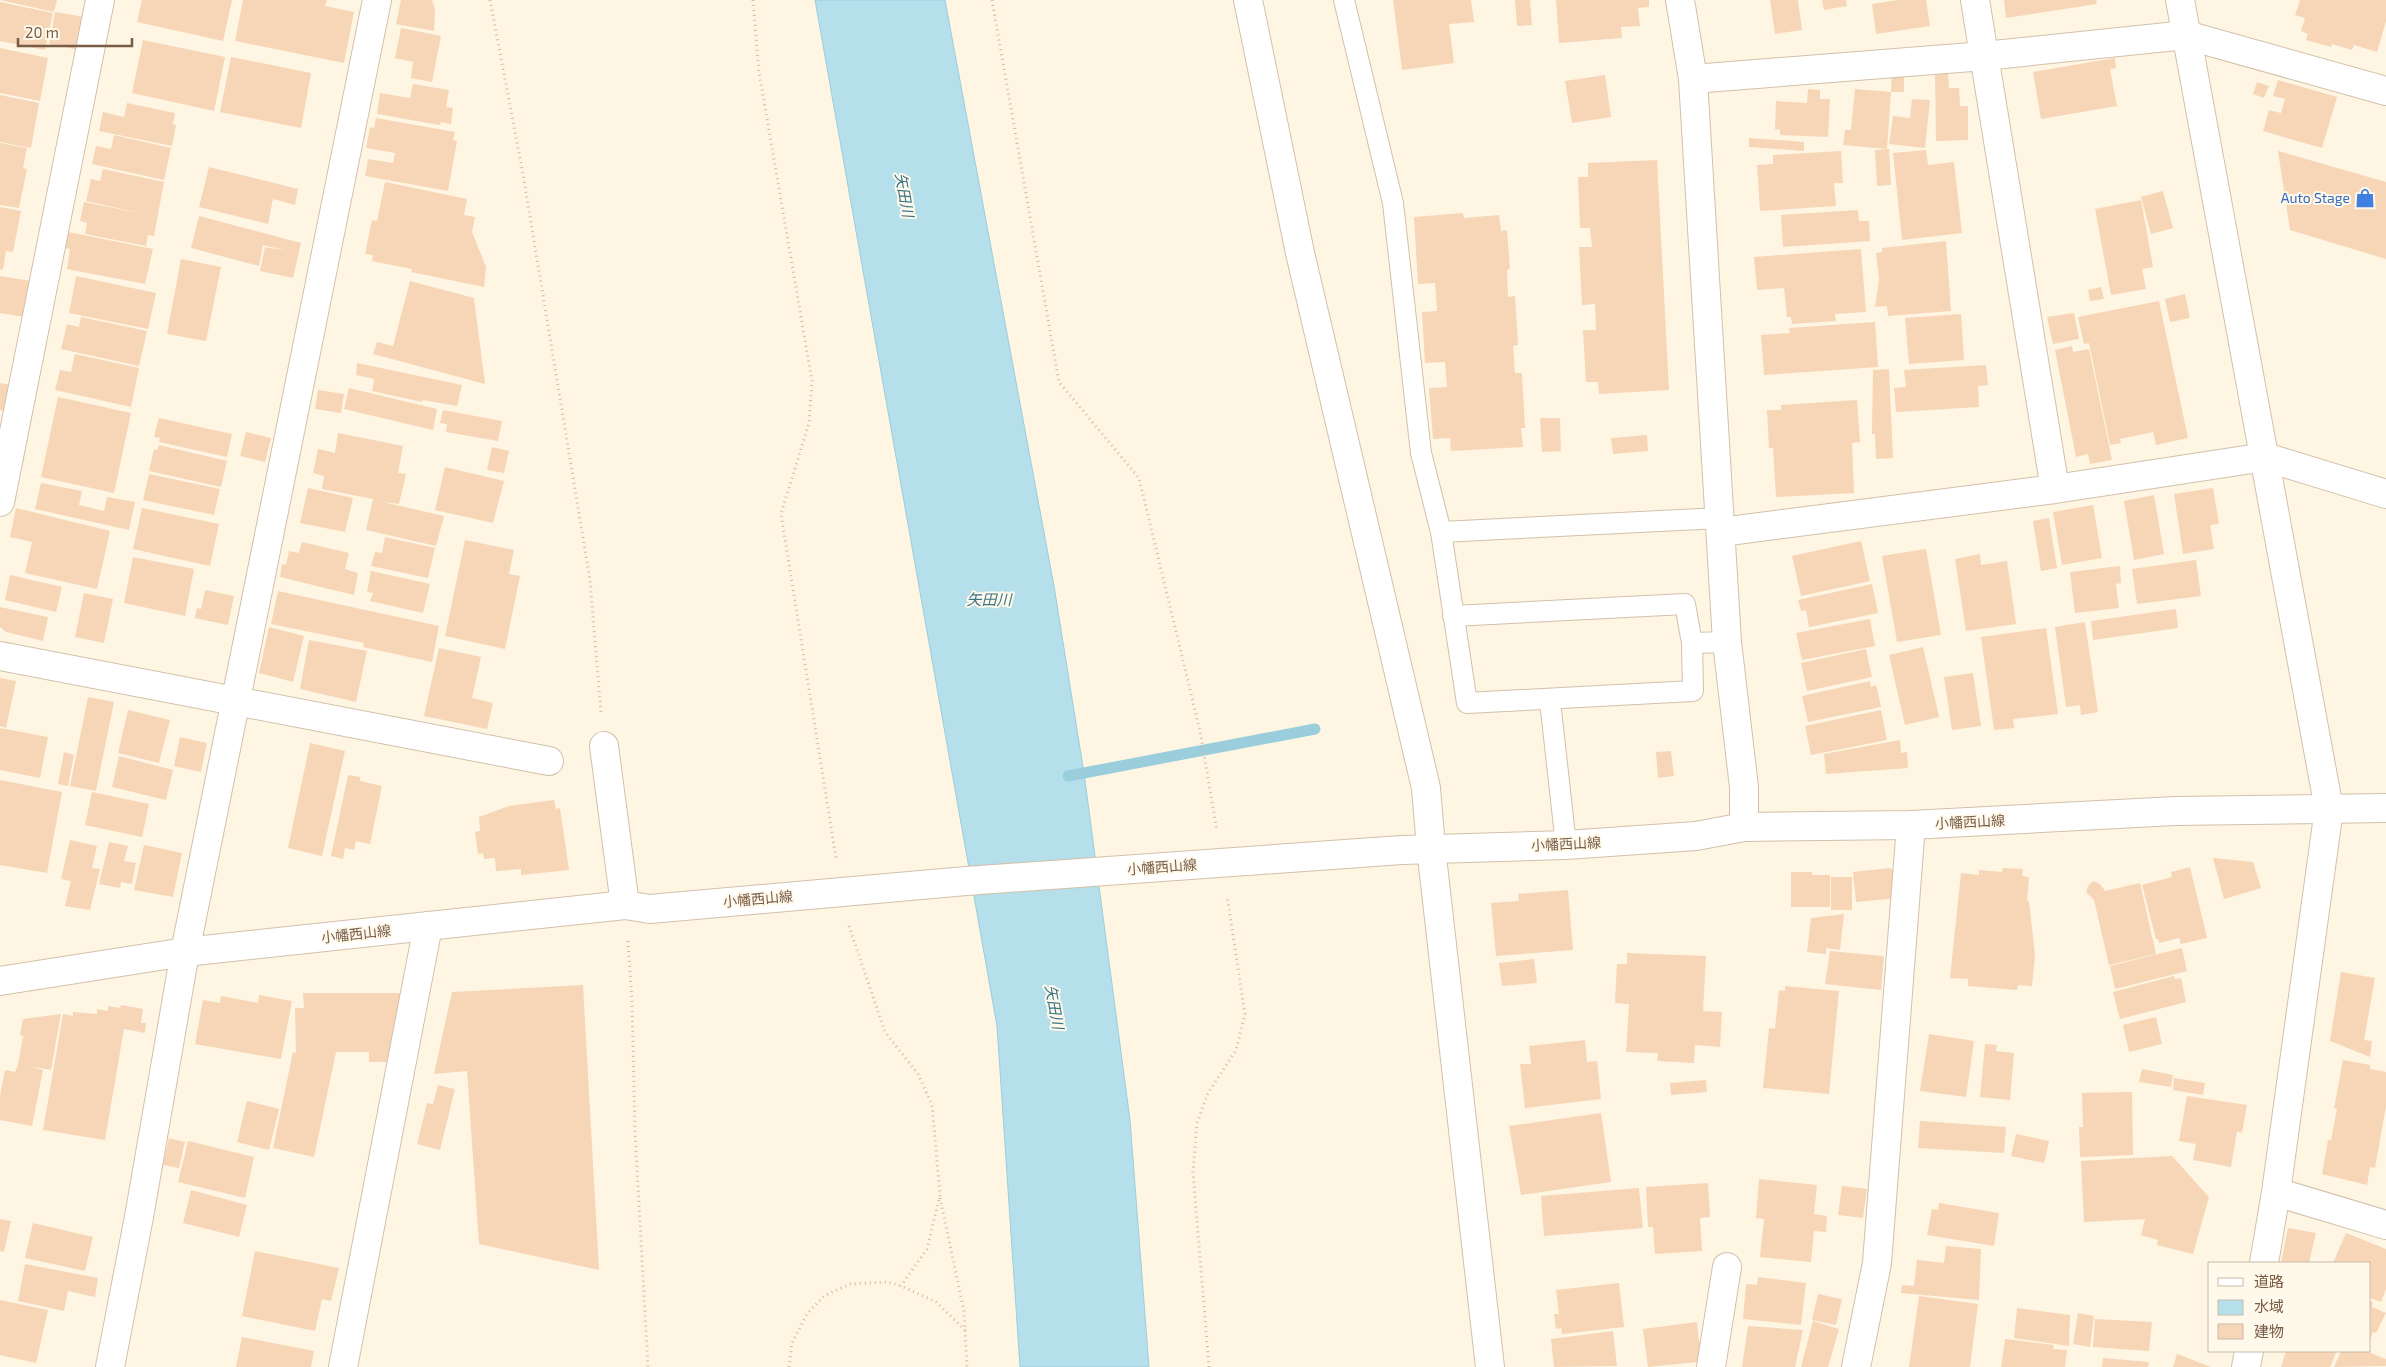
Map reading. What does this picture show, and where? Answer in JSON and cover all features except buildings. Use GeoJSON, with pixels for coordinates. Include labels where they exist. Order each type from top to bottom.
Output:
{"type":"FeatureCollection","features":[{"type":"Feature","properties":{"kind":"street"},"geometry":{"type":"LineString","coordinates":[[0,502],[100,0]]}},
{"type":"Feature","properties":{"kind":"street"},"geometry":{"type":"LineString","coordinates":[[110,1367],[139,1217],[185,952],[377,0]]}},
{"type":"Feature","properties":{"kind":"street"},"geometry":{"type":"LineString","coordinates":[[1248,0],[1300,253],[1426,788],[1431,848],[1490,1367]]}},
{"type":"Feature","properties":{"kind":"street"},"geometry":{"type":"LineString","coordinates":[[1680,0],[1693,79],[1727,642],[1744,787],[1744,828]]}},
{"type":"Feature","properties":{"kind":"street"},"geometry":{"type":"LineString","coordinates":[[1974,0],[2055,489]]}},
{"type":"Feature","properties":{"kind":"street"},"geometry":{"type":"LineString","coordinates":[[2180,0],[2329,809],[2276,1192],[2264,1262]]}},
{"type":"Feature","properties":{"kind":"street"},"geometry":{"type":"LineString","coordinates":[[1693,79],[1984,56],[2186,35],[2386,91]]}},
{"type":"Feature","properties":{"kind":"street"},"geometry":{"type":"LineString","coordinates":[[1721,525],[2055,489],[2265,457],[2386,494]]}},
{"type":"Feature","properties":{"kind":"street"},"geometry":{"type":"LineString","coordinates":[[0,656],[549,761]]}},
{"type":"Feature","properties":{"kind":"street"},"geometry":{"type":"LineString","coordinates":[[604,746],[638,907]]}},
{"type":"Feature","properties":{"kind":"street","name":"小幡西山線"},"geometry":{"type":"LineString","coordinates":[[0,981],[185,952],[428,926],[966,881],[1431,848],[1566,845],[1696,836],[1744,828],[1911,825],[2175,811],[2386,808]]}},
{"type":"Feature","properties":{"kind":"street"},"geometry":{"type":"LineString","coordinates":[[1856,1367],[1877,1263],[1911,825]]}},
{"type":"Feature","properties":{"kind":"street"},"geometry":{"type":"LineString","coordinates":[[343,1367],[428,926]]}},
{"type":"Feature","properties":{"kind":"street"},"geometry":{"type":"LineString","coordinates":[[2276,1192],[2386,1225]]}},
{"type":"Feature","properties":{"kind":"street"},"geometry":{"type":"LineString","coordinates":[[1711,1367],[1727,1267]]}},
{"type":"Feature","properties":{"kind":"street"},"geometry":{"type":"LineString","coordinates":[[2246,1367],[2249,1352]]}},
{"type":"Feature","properties":{"kind":"lane"},"geometry":{"type":"LineString","coordinates":[[1344,0],[1393,204],[1421,453],[1441,532],[1452,616],[1467,703],[1693,691],[1692,643],[1685,604],[1452,616]]}},
{"type":"Feature","properties":{"kind":"lane"},"geometry":{"type":"LineString","coordinates":[[1441,532],[1721,525]]}},
{"type":"Feature","properties":{"kind":"lane"},"geometry":{"type":"LineString","coordinates":[[1692,643],[1727,642]]}},
{"type":"Feature","properties":{"kind":"lane"},"geometry":{"type":"LineString","coordinates":[[1550,700],[1566,845]]}},
{"type":"Feature","properties":{"kind":"path"},"geometry":{"type":"LineString","coordinates":[[490,0],[523,174],[590,580],[604,746]]}},
{"type":"Feature","properties":{"kind":"path"},"geometry":{"type":"LineString","coordinates":[[753,0],[759,72],[812,381],[809,423],[781,514],[836,862]]}},
{"type":"Feature","properties":{"kind":"path"},"geometry":{"type":"LineString","coordinates":[[992,0],[1059,382],[1138,478],[1200,731],[1218,836]]}},
{"type":"Feature","properties":{"kind":"path"},"geometry":{"type":"LineString","coordinates":[[1209,1367],[1193,1172],[1197,1123],[1208,1093],[1236,1050],[1245,1014],[1227,895]]}},
{"type":"Feature","properties":{"kind":"path"},"geometry":{"type":"LineString","coordinates":[[638,907],[632,1001],[635,1132],[648,1367]]}},
{"type":"Feature","properties":{"kind":"path"},"geometry":{"type":"LineString","coordinates":[[847,919],[885,1032],[918,1074],[932,1105],[940,1195],[964,1310],[967,1367]]}},
{"type":"Feature","properties":{"kind":"path"},"geometry":{"type":"LineString","coordinates":[[901,1286],[928,1249],[940,1195]]}},
{"type":"Feature","properties":{"kind":"path"},"geometry":{"type":"LineString","coordinates":[[789,1367],[792,1343],[806,1314],[824,1296],[850,1284],[887,1282],[901,1286],[936,1302],[965,1330]]}},
{"type":"Feature","properties":{"kind":"water","name":"矢田川"},"geometry":{"type":"Polygon","coordinates":[[[815,0],[945,0],[1054,586],[1084,773],[1130,1120],[1149,1367],[1020,1367],[997,1026],[815,0]]]}},
{"type":"Feature","properties":{"kind":"waterway"},"geometry":{"type":"LineString","coordinates":[[1068,776],[1315,729]]}},
{"type":"Feature","properties":{"kind":"place","name":"Auto Stage"},"geometry":{"type":"Point","coordinates":[2365,198]}}]}
